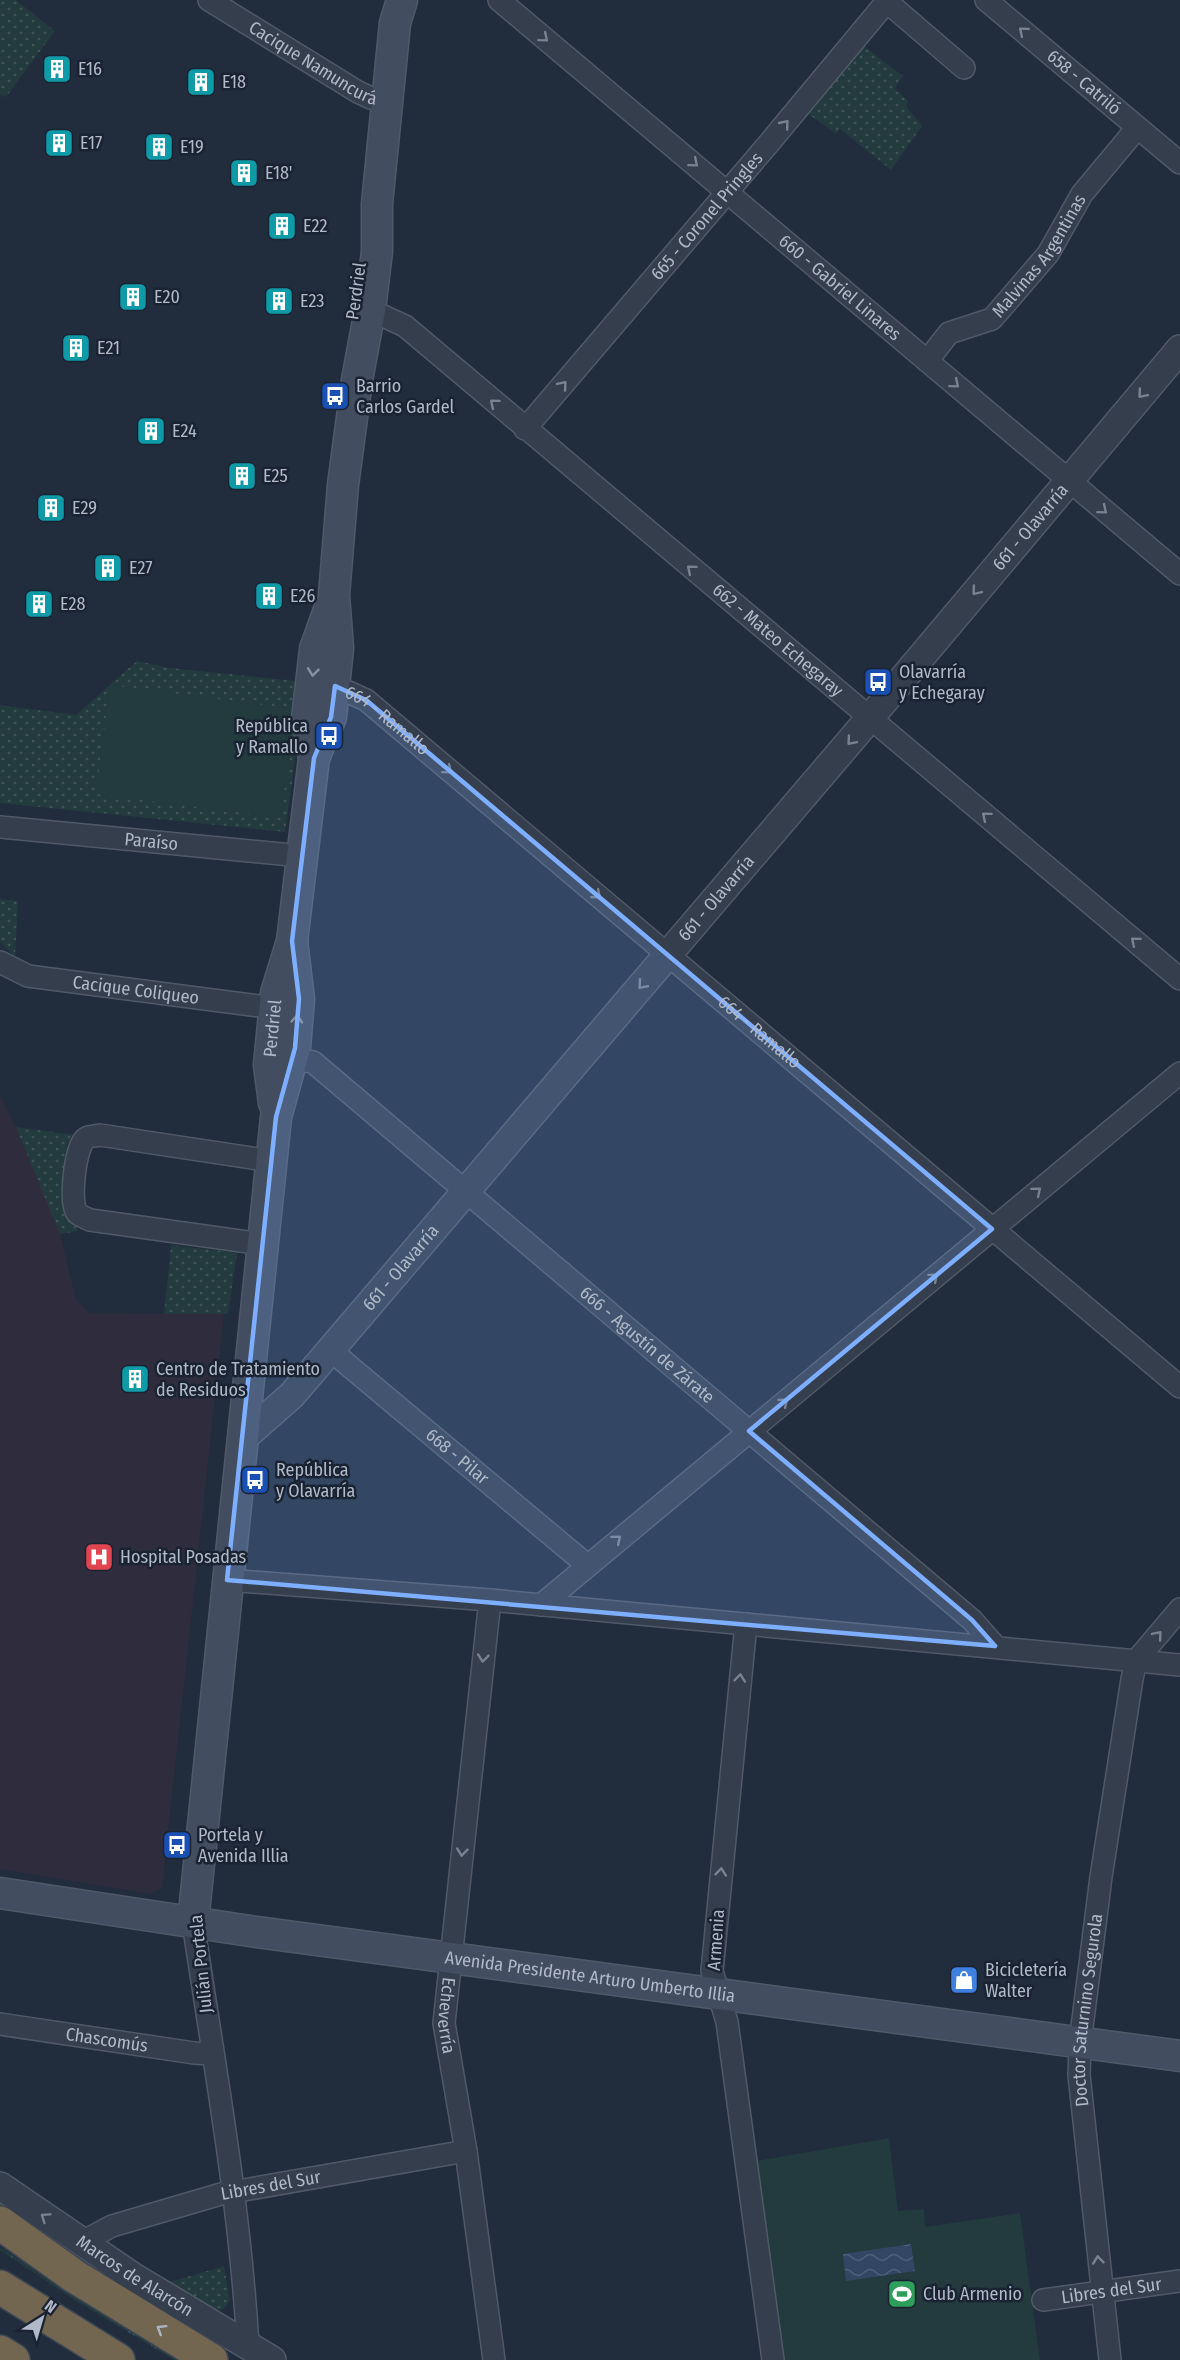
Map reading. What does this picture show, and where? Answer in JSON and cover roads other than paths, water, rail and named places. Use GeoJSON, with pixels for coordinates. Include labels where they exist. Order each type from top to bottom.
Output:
{"type":"FeatureCollection","features":[{"type":"Feature","properties":{"kind":"highway"},"geometry":{"type":"LineString","coordinates":[[0,2223],[74,2276],[211,2360]]}},
{"type":"Feature","properties":{"kind":"highway"},"geometry":{"type":"LineString","coordinates":[[0,2287],[118,2360]]}},
{"type":"Feature","properties":{"kind":"highway"},"geometry":{"type":"LineString","coordinates":[[0,2352],[13,2360]]}},
{"type":"Feature","properties":{"kind":"main road"},"geometry":{"type":"LineString","coordinates":[[276,1117],[292,1059],[299,999],[292,941],[314,758],[331,717],[338,648],[334,595],[343,485],[377,251],[377,204],[396,8]]}},
{"type":"Feature","properties":{"kind":"main road","name":"Perdriel"},"geometry":{"type":"LineString","coordinates":[[357,380],[350,333],[351,316],[361,254],[377,204]]}},
{"type":"Feature","properties":{"kind":"main road"},"geometry":{"type":"LineString","coordinates":[[314,758],[307,719],[315,649],[334,595]]}},
{"type":"Feature","properties":{"kind":"main road","name":"Perdriel"},"geometry":{"type":"LineString","coordinates":[[276,1117],[269,1065],[276,993],[292,941]]}},
{"type":"Feature","properties":{"kind":"main road","name":"Julián Portela"},"geometry":{"type":"LineString","coordinates":[[193,1922],[226,1580],[276,1117]]}},
{"type":"Feature","properties":{"kind":"main road","name":"Avenida Presidente Arturo Umberto Illia"},"geometry":{"type":"LineString","coordinates":[[0,1893],[193,1922],[1180,2056]]}},
{"type":"Feature","properties":{"kind":"street","name":"Cacique Namuncurá"},"geometry":{"type":"LineString","coordinates":[[209,0],[358,92],[371,98],[387,101]]}},
{"type":"Feature","properties":{"kind":"street","name":"660 - Gabriel Linares"},"geometry":{"type":"LineString","coordinates":[[499,0],[1180,574]]}},
{"type":"Feature","properties":{"kind":"street","name":"658 - Catriló"},"geometry":{"type":"LineString","coordinates":[[986,0],[1180,164]]}},
{"type":"Feature","properties":{"kind":"street","name":"665 - Coronel Pringles"},"geometry":{"type":"LineString","coordinates":[[525,429],[887,1]]}},
{"type":"Feature","properties":{"kind":"street"},"geometry":{"type":"LineString","coordinates":[[887,1],[964,68]]}},
{"type":"Feature","properties":{"kind":"street","name":"Malvinas Argentinas"},"geometry":{"type":"LineString","coordinates":[[927,361],[949,333],[992,319],[1048,254],[1082,194],[1137,128]]}},
{"type":"Feature","properties":{"kind":"street","name":"662 - Mateo Echegaray"},"geometry":{"type":"LineString","coordinates":[[370,310],[405,326],[1180,979]]}},
{"type":"Feature","properties":{"kind":"street","name":"661 - Olavarría"},"geometry":{"type":"LineString","coordinates":[[242,1439],[292,1395],[869,719],[1180,349]]}},
{"type":"Feature","properties":{"kind":"street","name":"664 - Ramallo"},"geometry":{"type":"LineString","coordinates":[[334,686],[366,700],[1180,1387]]}},
{"type":"Feature","properties":{"kind":"street","name":"Paraíso"},"geometry":{"type":"LineString","coordinates":[[0,826],[302,856]]}},
{"type":"Feature","properties":{"kind":"street","name":"Cacique Coliqueo"},"geometry":{"type":"LineString","coordinates":[[0,962],[28,976],[275,1008]]}},
{"type":"Feature","properties":{"kind":"street","name":"666 - Agustín de Zárate"},"geometry":{"type":"LineString","coordinates":[[292,1059],[313,1062],[972,1620],[994,1646]]}},
{"type":"Feature","properties":{"kind":"street"},"geometry":{"type":"LineString","coordinates":[[541,1605],[1180,1073]]}},
{"type":"Feature","properties":{"kind":"street"},"geometry":{"type":"LineString","coordinates":[[262,1244],[90,1220],[77,1212],[73,1187],[79,1146],[86,1138],[100,1135],[272,1161]]}},
{"type":"Feature","properties":{"kind":"street","name":"668 - Pilar"},"geometry":{"type":"LineString","coordinates":[[330,1350],[587,1565]]}},
{"type":"Feature","properties":{"kind":"street"},"geometry":{"type":"LineString","coordinates":[[226,1580],[490,1600],[1180,1665]]}},
{"type":"Feature","properties":{"kind":"street","name":"Echeverría"},"geometry":{"type":"LineString","coordinates":[[490,1600],[444,2024],[466,2151],[494,2360]]}},
{"type":"Feature","properties":{"kind":"street"},"geometry":{"type":"LineString","coordinates":[[1136,1661],[1180,1609]]}},
{"type":"Feature","properties":{"kind":"street","name":"Armenia"},"geometry":{"type":"LineString","coordinates":[[746,1624],[712,1971],[727,2022],[773,2360]]}},
{"type":"Feature","properties":{"kind":"street","name":"Doctor Saturnino Segurola"},"geometry":{"type":"LineString","coordinates":[[1110,2360],[1079,2075],[1080,2043],[1101,1877],[1136,1661]]}},
{"type":"Feature","properties":{"kind":"street","name":"Julián Portela"},"geometry":{"type":"LineString","coordinates":[[193,1922],[232,2191],[246,2304],[248,2346]]}},
{"type":"Feature","properties":{"kind":"street","name":"Chascomús"},"geometry":{"type":"LineString","coordinates":[[0,2024],[194,2054],[213,2054]]}},
{"type":"Feature","properties":{"kind":"street","name":"Libres del Sur"},"geometry":{"type":"LineString","coordinates":[[82,2242],[112,2226],[232,2191],[466,2151]]}},
{"type":"Feature","properties":{"kind":"street","name":"Marcos de Alarcón"},"geometry":{"type":"LineString","coordinates":[[0,2186],[192,2313],[272,2360]]}},
{"type":"Feature","properties":{"kind":"street","name":"Libres del Sur"},"geometry":{"type":"LineString","coordinates":[[1043,2300],[1102,2294],[1180,2281]]}},
{"type":"Feature","properties":{"kind":"water"},"geometry":{"type":"Polygon","coordinates":[[[911,2244],[915,2271],[846,2281],[843,2254],[911,2244]]]}},
{"type":"Feature","properties":{"kind":"place","name":"E16"},"geometry":{"type":"Point","coordinates":[57,69]}},
{"type":"Feature","properties":{"kind":"place","name":"E18"},"geometry":{"type":"Point","coordinates":[201,82]}},
{"type":"Feature","properties":{"kind":"place","name":"E17"},"geometry":{"type":"Point","coordinates":[59,143]}},
{"type":"Feature","properties":{"kind":"place","name":"E19"},"geometry":{"type":"Point","coordinates":[159,147]}},
{"type":"Feature","properties":{"kind":"place","name":"E18'"},"geometry":{"type":"Point","coordinates":[244,173]}},
{"type":"Feature","properties":{"kind":"place","name":"E22"},"geometry":{"type":"Point","coordinates":[282,226]}},
{"type":"Feature","properties":{"kind":"place","name":"E20"},"geometry":{"type":"Point","coordinates":[133,297]}},
{"type":"Feature","properties":{"kind":"place","name":"E23"},"geometry":{"type":"Point","coordinates":[279,301]}},
{"type":"Feature","properties":{"kind":"place","name":"E21"},"geometry":{"type":"Point","coordinates":[76,348]}},
{"type":"Feature","properties":{"kind":"place","name":"Barrio Carlos Gardel"},"geometry":{"type":"Point","coordinates":[335,396]}},
{"type":"Feature","properties":{"kind":"place","name":"E24"},"geometry":{"type":"Point","coordinates":[151,431]}},
{"type":"Feature","properties":{"kind":"place","name":"E25"},"geometry":{"type":"Point","coordinates":[242,476]}},
{"type":"Feature","properties":{"kind":"place","name":"E29"},"geometry":{"type":"Point","coordinates":[51,508]}},
{"type":"Feature","properties":{"kind":"place","name":"E27"},"geometry":{"type":"Point","coordinates":[108,568]}},
{"type":"Feature","properties":{"kind":"place","name":"E26"},"geometry":{"type":"Point","coordinates":[269,596]}},
{"type":"Feature","properties":{"kind":"place","name":"E28"},"geometry":{"type":"Point","coordinates":[39,604]}},
{"type":"Feature","properties":{"kind":"place","name":"Olavarría y Echegaray"},"geometry":{"type":"Point","coordinates":[878,682]}},
{"type":"Feature","properties":{"kind":"place","name":"República y Ramallo"},"geometry":{"type":"Point","coordinates":[329,736]}},
{"type":"Feature","properties":{"kind":"place","name":"Centro de Tratamiento de Residuos"},"geometry":{"type":"Point","coordinates":[135,1379]}},
{"type":"Feature","properties":{"kind":"place","name":"República y Olavarría"},"geometry":{"type":"Point","coordinates":[255,1480]}},
{"type":"Feature","properties":{"kind":"place","name":"Hospital Posadas"},"geometry":{"type":"Point","coordinates":[99,1557]}},
{"type":"Feature","properties":{"kind":"place","name":"Portela y Avenida Illia"},"geometry":{"type":"Point","coordinates":[177,1845]}},
{"type":"Feature","properties":{"kind":"place","name":"Bicicletería Walter"},"geometry":{"type":"Point","coordinates":[964,1980]}},
{"type":"Feature","properties":{"kind":"place","name":"Club Armenio"},"geometry":{"type":"Point","coordinates":[902,2294]}}]}
